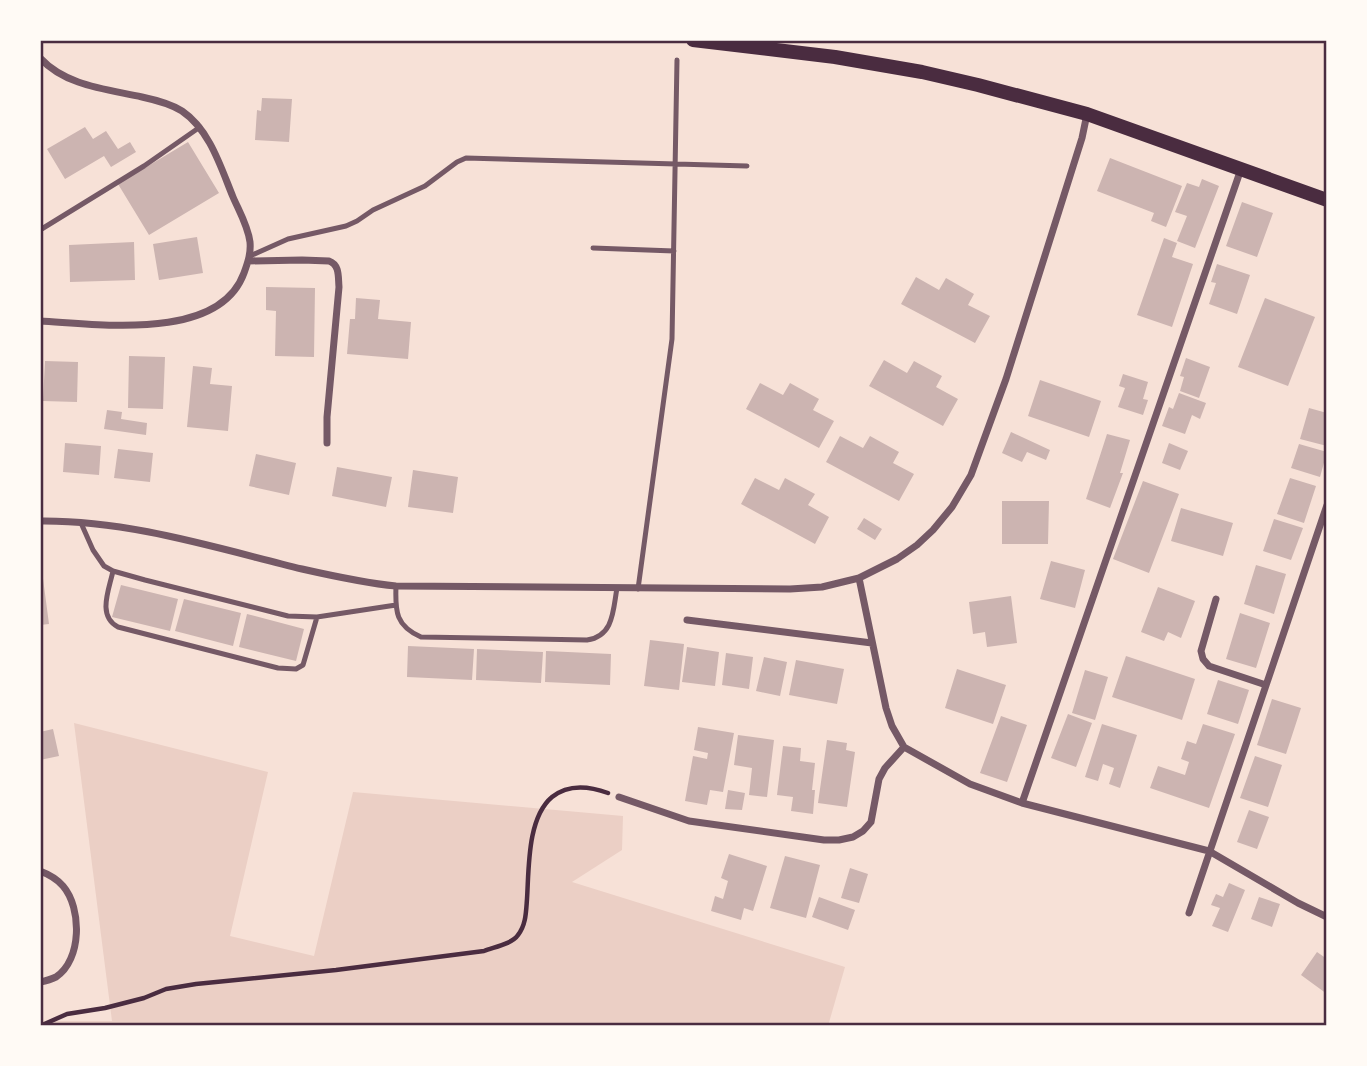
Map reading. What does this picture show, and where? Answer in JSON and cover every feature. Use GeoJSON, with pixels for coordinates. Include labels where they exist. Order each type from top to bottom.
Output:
{"type":"FeatureCollection","features":[{"type":"Feature","properties":{"kind":"main road"},"geometry":{"type":"LineString","coordinates":[[693,40],[835,57],[922,72],[1030,99],[1087,114],[1327,200]]}},
{"type":"Feature","properties":{"kind":"street"},"geometry":{"type":"LineString","coordinates":[[40,58],[58,74],[72,81],[157,100],[182,111],[200,127],[247,230],[249,259],[241,280],[230,296],[214,308],[184,320],[125,325],[40,321]]}},
{"type":"Feature","properties":{"kind":"street"},"geometry":{"type":"LineString","coordinates":[[40,522],[121,527],[341,578],[396,586],[790,589],[822,587],[859,578],[897,559],[917,545],[952,507],[971,475],[1014,354],[1087,114]]}},
{"type":"Feature","properties":{"kind":"street"},"geometry":{"type":"LineString","coordinates":[[1022,803],[1241,169]]}},
{"type":"Feature","properties":{"kind":"street"},"geometry":{"type":"LineString","coordinates":[[249,259],[329,261],[338,269],[339,287],[327,443]]}},
{"type":"Feature","properties":{"kind":"street"},"geometry":{"type":"LineString","coordinates":[[1189,913],[1327,505]]}},
{"type":"Feature","properties":{"kind":"street"},"geometry":{"type":"LineString","coordinates":[[859,578],[886,708],[904,747],[971,784],[1022,803],[1209,851],[1327,917]]}},
{"type":"Feature","properties":{"kind":"street"},"geometry":{"type":"LineString","coordinates":[[1216,599],[1201,651],[1203,659],[1209,666],[1266,685]]}},
{"type":"Feature","properties":{"kind":"street"},"geometry":{"type":"LineString","coordinates":[[687,620],[872,643]]}},
{"type":"Feature","properties":{"kind":"street"},"geometry":{"type":"LineString","coordinates":[[619,797],[689,821],[824,840],[853,837],[863,831],[871,821],[879,779],[904,747]]}},
{"type":"Feature","properties":{"kind":"street"},"geometry":{"type":"LineString","coordinates":[[40,871],[48,874],[63,887],[74,904],[77,930],[72,957],[57,976],[40,982]]}},
{"type":"Feature","properties":{"kind":"lane"},"geometry":{"type":"LineString","coordinates":[[638,589],[672,339],[677,60]]}},
{"type":"Feature","properties":{"kind":"lane"},"geometry":{"type":"LineString","coordinates":[[40,230],[144,166],[200,127]]}},
{"type":"Feature","properties":{"kind":"lane"},"geometry":{"type":"LineString","coordinates":[[249,259],[288,239],[357,221],[373,210],[425,186],[466,158],[747,166]]}},
{"type":"Feature","properties":{"kind":"lane"},"geometry":{"type":"LineString","coordinates":[[593,248],[674,251]]}},
{"type":"Feature","properties":{"kind":"lane"},"geometry":{"type":"LineString","coordinates":[[81,523],[97,557],[104,566],[113,571],[288,615],[317,617],[396,605]]}},
{"type":"Feature","properties":{"kind":"lane"},"geometry":{"type":"LineString","coordinates":[[113,571],[106,608],[110,623],[278,668],[289,670],[303,666],[317,617]]}},
{"type":"Feature","properties":{"kind":"lane"},"geometry":{"type":"LineString","coordinates":[[396,586],[396,605],[401,621],[407,630],[421,637],[587,640],[597,639],[604,633],[610,622],[617,589]]}},
{"type":"Feature","properties":{"kind":"path"},"geometry":{"type":"LineString","coordinates":[[40,1026],[67,1014],[105,1008],[166,989],[484,951],[517,938],[525,922],[532,840],[538,815],[548,800],[560,791],[578,787],[600,790],[619,797]]}},
{"type":"Feature","properties":{"kind":"shaded area"},"geometry":{"type":"Polygon","coordinates":[[[74,723],[268,772],[230,936],[314,956],[353,792],[623,816],[622,850],[572,882],[845,967],[828,1026],[40,1026],[40,1021],[112,1021],[74,723]]]}},
{"type":"Feature","properties":{"kind":"building"},"geometry":{"type":"Polygon","coordinates":[[[262,98],[292,99],[289,142],[255,140],[257,110],[261,111],[262,98]]]}},
{"type":"Feature","properties":{"kind":"building"},"geometry":{"type":"Polygon","coordinates":[[[85,127],[93,139],[106,131],[118,149],[130,142],[136,152],[111,167],[104,156],[65,179],[47,149],[85,127]]]}},
{"type":"Feature","properties":{"kind":"building"},"geometry":{"type":"Polygon","coordinates":[[[188,142],[219,193],[149,235],[118,184],[188,142]]]}},
{"type":"Feature","properties":{"kind":"building"},"geometry":{"type":"Polygon","coordinates":[[[1110,158],[1182,186],[1166,227],[1151,221],[1154,213],[1097,191],[1110,158]]]}},
{"type":"Feature","properties":{"kind":"building"},"geometry":{"type":"Polygon","coordinates":[[[1202,179],[1219,186],[1195,248],[1177,241],[1187,216],[1175,212],[1187,183],[1199,187],[1202,179]]]}},
{"type":"Feature","properties":{"kind":"building"},"geometry":{"type":"Polygon","coordinates":[[[1242,202],[1273,213],[1257,257],[1226,246],[1242,202]]]}},
{"type":"Feature","properties":{"kind":"building"},"geometry":{"type":"Polygon","coordinates":[[[197,237],[203,273],[159,280],[153,244],[197,237]]]}},
{"type":"Feature","properties":{"kind":"building"},"geometry":{"type":"Polygon","coordinates":[[[1164,238],[1177,243],[1172,257],[1193,264],[1172,327],[1137,315],[1164,238]]]}},
{"type":"Feature","properties":{"kind":"building"},"geometry":{"type":"Polygon","coordinates":[[[134,242],[135,280],[70,282],[69,245],[134,242]]]}},
{"type":"Feature","properties":{"kind":"building"},"geometry":{"type":"Polygon","coordinates":[[[1217,264],[1250,275],[1237,314],[1209,304],[1216,283],[1211,282],[1217,264]]]}},
{"type":"Feature","properties":{"kind":"building"},"geometry":{"type":"Polygon","coordinates":[[[916,277],[939,290],[946,278],[974,294],[968,305],[990,316],[975,343],[901,304],[916,277]]]}},
{"type":"Feature","properties":{"kind":"building"},"geometry":{"type":"Polygon","coordinates":[[[266,287],[315,288],[314,357],[275,356],[276,311],[266,310],[266,287]]]}},
{"type":"Feature","properties":{"kind":"building"},"geometry":{"type":"Polygon","coordinates":[[[356,298],[380,300],[378,319],[411,322],[408,359],[347,354],[350,319],[355,319],[356,298]]]}},
{"type":"Feature","properties":{"kind":"building"},"geometry":{"type":"Polygon","coordinates":[[[1265,298],[1315,317],[1288,386],[1238,367],[1265,298]]]}},
{"type":"Feature","properties":{"kind":"building"},"geometry":{"type":"Polygon","coordinates":[[[129,356],[165,357],[163,409],[128,408],[129,356]]]}},
{"type":"Feature","properties":{"kind":"building"},"geometry":{"type":"Polygon","coordinates":[[[1186,358],[1210,367],[1199,398],[1180,391],[1184,377],[1180,376],[1186,358]]]}},
{"type":"Feature","properties":{"kind":"building"},"geometry":{"type":"Polygon","coordinates":[[[884,360],[907,373],[914,361],[942,376],[936,387],[958,399],[943,426],[869,386],[884,360]]]}},
{"type":"Feature","properties":{"kind":"building"},"geometry":{"type":"Polygon","coordinates":[[[45,361],[78,362],[77,402],[43,401],[45,361]]]}},
{"type":"Feature","properties":{"kind":"building"},"geometry":{"type":"Polygon","coordinates":[[[193,366],[212,368],[210,384],[232,386],[228,431],[187,427],[193,366]]]}},
{"type":"Feature","properties":{"kind":"building"},"geometry":{"type":"Polygon","coordinates":[[[1123,374],[1148,382],[1143,399],[1148,400],[1143,415],[1118,407],[1125,388],[1119,386],[1123,374]]]}},
{"type":"Feature","properties":{"kind":"building"},"geometry":{"type":"Polygon","coordinates":[[[1040,380],[1101,401],[1089,437],[1028,416],[1040,380]]]}},
{"type":"Feature","properties":{"kind":"building"},"geometry":{"type":"Polygon","coordinates":[[[760,383],[783,395],[790,383],[819,399],[813,410],[834,421],[819,448],[746,409],[760,383]]]}},
{"type":"Feature","properties":{"kind":"building"},"geometry":{"type":"Polygon","coordinates":[[[1179,393],[1206,403],[1200,419],[1192,415],[1185,434],[1162,426],[1169,407],[1173,409],[1179,393]]]}},
{"type":"Feature","properties":{"kind":"building"},"geometry":{"type":"Polygon","coordinates":[[[1309,408],[1327,413],[1327,446],[1300,439],[1309,408]]]}},
{"type":"Feature","properties":{"kind":"building"},"geometry":{"type":"Polygon","coordinates":[[[107,410],[122,412],[121,419],[147,423],[146,435],[104,429],[107,410]]]}},
{"type":"Feature","properties":{"kind":"building"},"geometry":{"type":"Polygon","coordinates":[[[1011,432],[1050,450],[1046,460],[1027,452],[1022,462],[1002,453],[1011,432]]]}},
{"type":"Feature","properties":{"kind":"building"},"geometry":{"type":"Polygon","coordinates":[[[1107,434],[1130,440],[1120,473],[1123,473],[1110,508],[1086,499],[1107,434]]]}},
{"type":"Feature","properties":{"kind":"building"},"geometry":{"type":"Polygon","coordinates":[[[840,436],[863,448],[870,436],[899,452],[893,463],[914,474],[899,501],[826,462],[840,436]]]}},
{"type":"Feature","properties":{"kind":"building"},"geometry":{"type":"Polygon","coordinates":[[[65,443],[101,446],[99,475],[63,472],[65,443]]]}},
{"type":"Feature","properties":{"kind":"building"},"geometry":{"type":"Polygon","coordinates":[[[1169,443],[1188,451],[1180,470],[1162,463],[1169,443]]]}},
{"type":"Feature","properties":{"kind":"building"},"geometry":{"type":"Polygon","coordinates":[[[1299,444],[1327,452],[1320,477],[1291,468],[1299,444]]]}},
{"type":"Feature","properties":{"kind":"building"},"geometry":{"type":"Polygon","coordinates":[[[118,449],[153,453],[150,482],[114,478],[118,449]]]}},
{"type":"Feature","properties":{"kind":"building"},"geometry":{"type":"Polygon","coordinates":[[[256,454],[296,463],[289,495],[249,486],[256,454]]]}},
{"type":"Feature","properties":{"kind":"building"},"geometry":{"type":"Polygon","coordinates":[[[337,467],[392,477],[386,507],[332,496],[337,467]]]}},
{"type":"Feature","properties":{"kind":"building"},"geometry":{"type":"Polygon","coordinates":[[[413,470],[458,477],[453,513],[408,507],[413,470]]]}},
{"type":"Feature","properties":{"kind":"building"},"geometry":{"type":"Polygon","coordinates":[[[755,478],[779,490],[785,478],[815,494],[808,505],[829,517],[815,544],[741,504],[755,478]]]}},
{"type":"Feature","properties":{"kind":"building"},"geometry":{"type":"Polygon","coordinates":[[[1290,478],[1316,486],[1304,523],[1277,514],[1290,478]]]}},
{"type":"Feature","properties":{"kind":"building"},"geometry":{"type":"Polygon","coordinates":[[[1143,481],[1179,494],[1149,573],[1113,559],[1143,481]]]}},
{"type":"Feature","properties":{"kind":"building"},"geometry":{"type":"Polygon","coordinates":[[[1002,501],[1049,501],[1048,544],[1002,544],[1002,501]]]}},
{"type":"Feature","properties":{"kind":"building"},"geometry":{"type":"Polygon","coordinates":[[[1181,508],[1233,523],[1223,556],[1171,541],[1181,508]]]}},
{"type":"Feature","properties":{"kind":"building"},"geometry":{"type":"Polygon","coordinates":[[[864,518],[882,529],[875,540],[857,529],[864,518]]]}},
{"type":"Feature","properties":{"kind":"building"},"geometry":{"type":"Polygon","coordinates":[[[1274,519],[1303,528],[1291,560],[1263,551],[1274,519]]]}},
{"type":"Feature","properties":{"kind":"building"},"geometry":{"type":"Polygon","coordinates":[[[1051,561],[1085,570],[1075,608],[1040,599],[1051,561]]]}},
{"type":"Feature","properties":{"kind":"building"},"geometry":{"type":"Polygon","coordinates":[[[1256,565],[1286,574],[1274,614],[1244,604],[1256,565]]]}},
{"type":"Feature","properties":{"kind":"building"},"geometry":{"type":"Polygon","coordinates":[[[40,571],[49,624],[40,625],[40,571]]]}},
{"type":"Feature","properties":{"kind":"building"},"geometry":{"type":"Polygon","coordinates":[[[121,585],[178,599],[170,631],[112,617],[121,585]]]}},
{"type":"Feature","properties":{"kind":"building"},"geometry":{"type":"Polygon","coordinates":[[[1158,587],[1195,601],[1181,638],[1168,632],[1164,641],[1141,632],[1158,587]]]}},
{"type":"Feature","properties":{"kind":"building"},"geometry":{"type":"Polygon","coordinates":[[[1011,596],[1017,643],[987,647],[985,632],[973,634],[969,602],[1011,596]]]}},
{"type":"Feature","properties":{"kind":"building"},"geometry":{"type":"Polygon","coordinates":[[[184,599],[241,613],[233,646],[175,631],[184,599]]]}},
{"type":"Feature","properties":{"kind":"building"},"geometry":{"type":"Polygon","coordinates":[[[1240,613],[1270,623],[1256,668],[1226,659],[1240,613]]]}},
{"type":"Feature","properties":{"kind":"building"},"geometry":{"type":"Polygon","coordinates":[[[247,614],[304,629],[296,661],[239,647],[247,614]]]}},
{"type":"Feature","properties":{"kind":"building"},"geometry":{"type":"Polygon","coordinates":[[[650,640],[684,644],[679,690],[644,686],[650,640]]]}},
{"type":"Feature","properties":{"kind":"building"},"geometry":{"type":"Polygon","coordinates":[[[408,646],[474,649],[472,680],[407,677],[408,646]]]}},
{"type":"Feature","properties":{"kind":"building"},"geometry":{"type":"Polygon","coordinates":[[[687,647],[719,652],[715,686],[682,682],[687,647]]]}},
{"type":"Feature","properties":{"kind":"building"},"geometry":{"type":"Polygon","coordinates":[[[477,649],[543,652],[541,683],[476,680],[477,649]]]}},
{"type":"Feature","properties":{"kind":"building"},"geometry":{"type":"Polygon","coordinates":[[[546,651],[611,654],[610,685],[545,682],[546,651]]]}},
{"type":"Feature","properties":{"kind":"building"},"geometry":{"type":"Polygon","coordinates":[[[726,653],[753,657],[749,689],[722,685],[726,653]]]}},
{"type":"Feature","properties":{"kind":"building"},"geometry":{"type":"Polygon","coordinates":[[[1126,656],[1195,679],[1182,720],[1112,697],[1126,656]]]}},
{"type":"Feature","properties":{"kind":"building"},"geometry":{"type":"Polygon","coordinates":[[[764,657],[787,662],[780,696],[756,691],[764,657]]]}},
{"type":"Feature","properties":{"kind":"building"},"geometry":{"type":"Polygon","coordinates":[[[796,660],[844,669],[837,704],[789,695],[796,660]]]}},
{"type":"Feature","properties":{"kind":"building"},"geometry":{"type":"Polygon","coordinates":[[[957,669],[1006,685],[993,724],[945,708],[957,669]]]}},
{"type":"Feature","properties":{"kind":"building"},"geometry":{"type":"Polygon","coordinates":[[[1085,670],[1108,677],[1095,720],[1072,713],[1085,670]]]}},
{"type":"Feature","properties":{"kind":"building"},"geometry":{"type":"Polygon","coordinates":[[[1218,680],[1249,690],[1238,724],[1207,714],[1218,680]]]}},
{"type":"Feature","properties":{"kind":"building"},"geometry":{"type":"Polygon","coordinates":[[[1272,699],[1301,708],[1286,754],[1257,745],[1272,699]]]}},
{"type":"Feature","properties":{"kind":"building"},"geometry":{"type":"Polygon","coordinates":[[[1068,714],[1092,723],[1076,767],[1051,758],[1068,714]]]}},
{"type":"Feature","properties":{"kind":"building"},"geometry":{"type":"Polygon","coordinates":[[[1001,716],[1027,725],[1007,782],[980,773],[1001,716]]]}},
{"type":"Feature","properties":{"kind":"building"},"geometry":{"type":"Polygon","coordinates":[[[1102,724],[1137,735],[1120,788],[1109,784],[1114,768],[1103,764],[1098,781],[1085,777],[1102,724]]]}},
{"type":"Feature","properties":{"kind":"building"},"geometry":{"type":"Polygon","coordinates":[[[1203,724],[1235,734],[1209,808],[1150,788],[1158,766],[1185,775],[1189,762],[1181,759],[1187,741],[1196,744],[1203,724]]]}},
{"type":"Feature","properties":{"kind":"building"},"geometry":{"type":"Polygon","coordinates":[[[698,727],[734,733],[723,792],[710,790],[707,805],[685,801],[693,756],[707,759],[708,753],[694,750],[698,727]]]}},
{"type":"Feature","properties":{"kind":"building"},"geometry":{"type":"Polygon","coordinates":[[[53,729],[59,756],[40,760],[40,732],[53,729]]]}},
{"type":"Feature","properties":{"kind":"building"},"geometry":{"type":"Polygon","coordinates":[[[738,735],[774,740],[767,797],[749,795],[752,768],[734,765],[738,735]]]}},
{"type":"Feature","properties":{"kind":"building"},"geometry":{"type":"Polygon","coordinates":[[[827,740],[847,743],[846,750],[855,752],[847,807],[818,803],[827,740]]]}},
{"type":"Feature","properties":{"kind":"building"},"geometry":{"type":"Polygon","coordinates":[[[783,746],[801,748],[800,761],[815,763],[813,814],[791,811],[793,797],[777,795],[783,746]]]}},
{"type":"Feature","properties":{"kind":"building"},"geometry":{"type":"Polygon","coordinates":[[[1255,756],[1282,765],[1268,807],[1240,798],[1255,756]]]}},
{"type":"Feature","properties":{"kind":"building"},"geometry":{"type":"Polygon","coordinates":[[[728,790],[745,793],[742,810],[725,809],[728,790]]]}},
{"type":"Feature","properties":{"kind":"building"},"geometry":{"type":"Polygon","coordinates":[[[1249,810],[1269,817],[1257,849],[1237,842],[1249,810]]]}},
{"type":"Feature","properties":{"kind":"building"},"geometry":{"type":"Polygon","coordinates":[[[729,854],[767,866],[753,911],[744,908],[741,920],[711,911],[715,896],[723,899],[728,881],[721,878],[729,854]]]}},
{"type":"Feature","properties":{"kind":"building"},"geometry":{"type":"Polygon","coordinates":[[[785,856],[820,865],[806,918],[770,908],[785,856]]]}},
{"type":"Feature","properties":{"kind":"building"},"geometry":{"type":"Polygon","coordinates":[[[850,868],[868,874],[859,903],[841,898],[850,868]]]}},
{"type":"Feature","properties":{"kind":"building"},"geometry":{"type":"Polygon","coordinates":[[[1229,883],[1245,890],[1228,932],[1212,926],[1220,908],[1211,905],[1216,894],[1223,897],[1229,883]]]}},
{"type":"Feature","properties":{"kind":"building"},"geometry":{"type":"Polygon","coordinates":[[[819,897],[855,910],[848,930],[812,917],[819,897]]]}},
{"type":"Feature","properties":{"kind":"building"},"geometry":{"type":"Polygon","coordinates":[[[1259,897],[1280,904],[1272,927],[1251,919],[1259,897]]]}},
{"type":"Feature","properties":{"kind":"building"},"geometry":{"type":"Polygon","coordinates":[[[1317,952],[1327,959],[1327,994],[1301,975],[1317,952]]]}}]}
